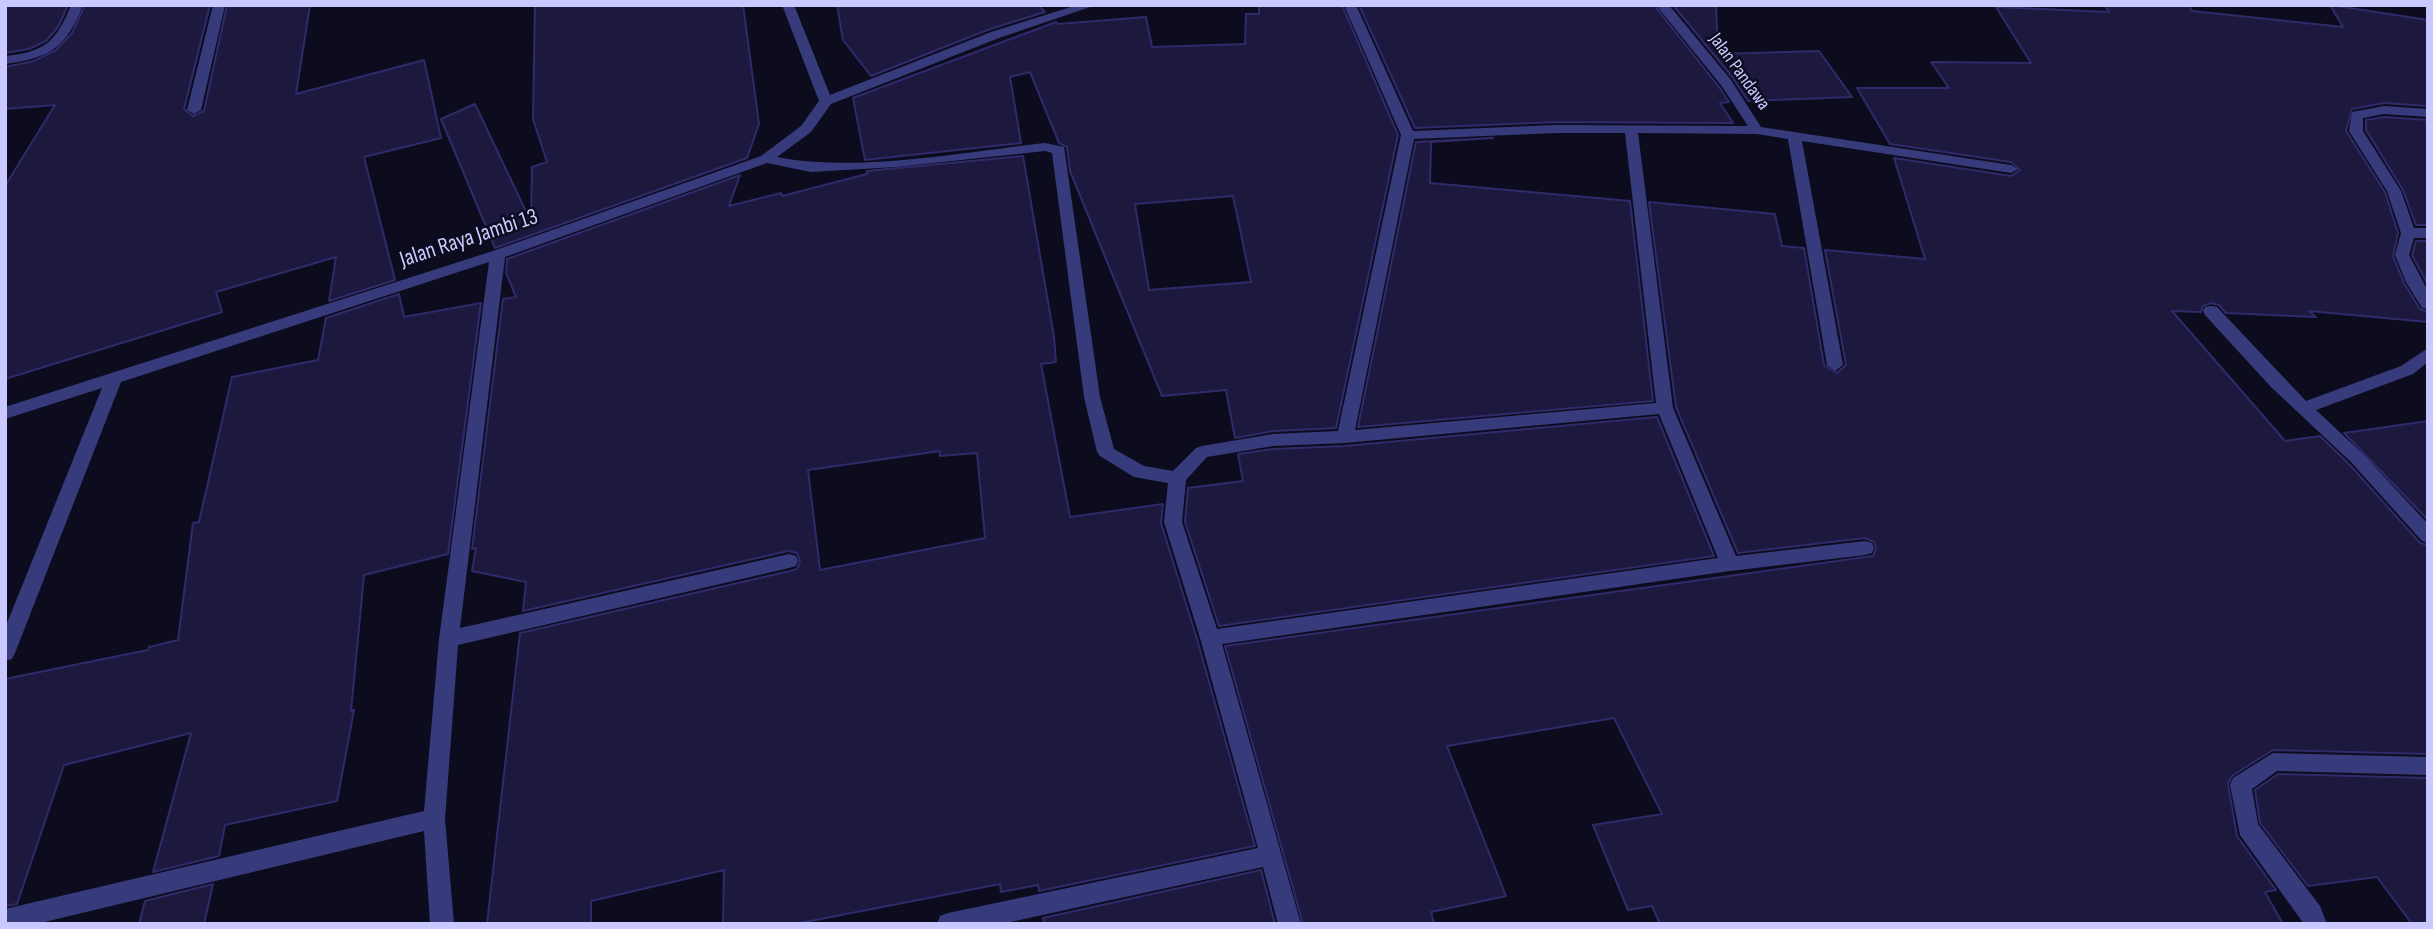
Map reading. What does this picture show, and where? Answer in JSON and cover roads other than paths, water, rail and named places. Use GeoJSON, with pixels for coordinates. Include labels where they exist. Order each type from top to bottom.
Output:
{"type":"FeatureCollection","features":[{"type":"Feature","properties":{"kind":"street"},"geometry":{"type":"LineString","coordinates":[[5,60],[34,55],[52,48],[64,38],[77,5]]}},
{"type":"Feature","properties":{"kind":"street"},"geometry":{"type":"LineString","coordinates":[[194,110],[219,5]]}},
{"type":"Feature","properties":{"kind":"street"},"geometry":{"type":"LineString","coordinates":[[788,5],[826,101],[995,35],[1090,5]]}},
{"type":"Feature","properties":{"kind":"street"},"geometry":{"type":"LineString","coordinates":[[1345,437],[1408,135],[1350,5]]}},
{"type":"Feature","properties":{"kind":"street","name":"Jalan Pandawa"},"geometry":{"type":"LineString","coordinates":[[1662,5],[1726,83],[1757,130]]}},
{"type":"Feature","properties":{"kind":"street","name":"Jalan Raya Jambi 13"},"geometry":{"type":"LineString","coordinates":[[5,413],[498,254],[766,159],[806,129],[826,101]]}},
{"type":"Feature","properties":{"kind":"street"},"geometry":{"type":"LineString","coordinates":[[2428,113],[2384,110],[2357,115],[2356,131],[2394,191],[2408,233],[2402,255],[2428,304]]}},
{"type":"Feature","properties":{"kind":"street"},"geometry":{"type":"LineString","coordinates":[[1408,135],[1556,129],[1757,130],[2011,169]]}},
{"type":"Feature","properties":{"kind":"street"},"geometry":{"type":"LineString","coordinates":[[1631,131],[1665,408],[1730,564]]}},
{"type":"Feature","properties":{"kind":"street"},"geometry":{"type":"LineString","coordinates":[[1794,136],[1835,365]]}},
{"type":"Feature","properties":{"kind":"street"},"geometry":{"type":"LineString","coordinates":[[766,159],[811,168],[896,163],[1045,147],[1059,150],[1092,397],[1106,452],[1140,472],[1177,478]]}},
{"type":"Feature","properties":{"kind":"street"},"geometry":{"type":"LineString","coordinates":[[2408,233],[2428,233]]}},
{"type":"Feature","properties":{"kind":"street"},"geometry":{"type":"LineString","coordinates":[[442,924],[435,820],[449,639],[498,254]]}},
{"type":"Feature","properties":{"kind":"street"},"geometry":{"type":"LineString","coordinates":[[2211,311],[2303,408],[2357,458],[2428,536]]}},
{"type":"Feature","properties":{"kind":"street"},"geometry":{"type":"LineString","coordinates":[[2303,408],[2407,370],[2428,353]]}},
{"type":"Feature","properties":{"kind":"street"},"geometry":{"type":"LineString","coordinates":[[5,653],[114,378]]}},
{"type":"Feature","properties":{"kind":"street"},"geometry":{"type":"LineString","coordinates":[[1290,924],[1210,638],[1172,522],[1177,478],[1202,452],[1273,440],[1345,437],[1665,408]]}},
{"type":"Feature","properties":{"kind":"street"},"geometry":{"type":"LineString","coordinates":[[1210,638],[1730,564],[1865,548]]}},
{"type":"Feature","properties":{"kind":"street"},"geometry":{"type":"LineString","coordinates":[[449,639],[789,561]]}},
{"type":"Feature","properties":{"kind":"street"},"geometry":{"type":"LineString","coordinates":[[2316,924],[2312,914],[2248,828],[2241,785],[2273,762],[2428,766]]}},
{"type":"Feature","properties":{"kind":"street"},"geometry":{"type":"LineString","coordinates":[[5,920],[435,820]]}},
{"type":"Feature","properties":{"kind":"street"},"geometry":{"type":"LineString","coordinates":[[948,924],[1020,916],[1271,855]]}}]}
